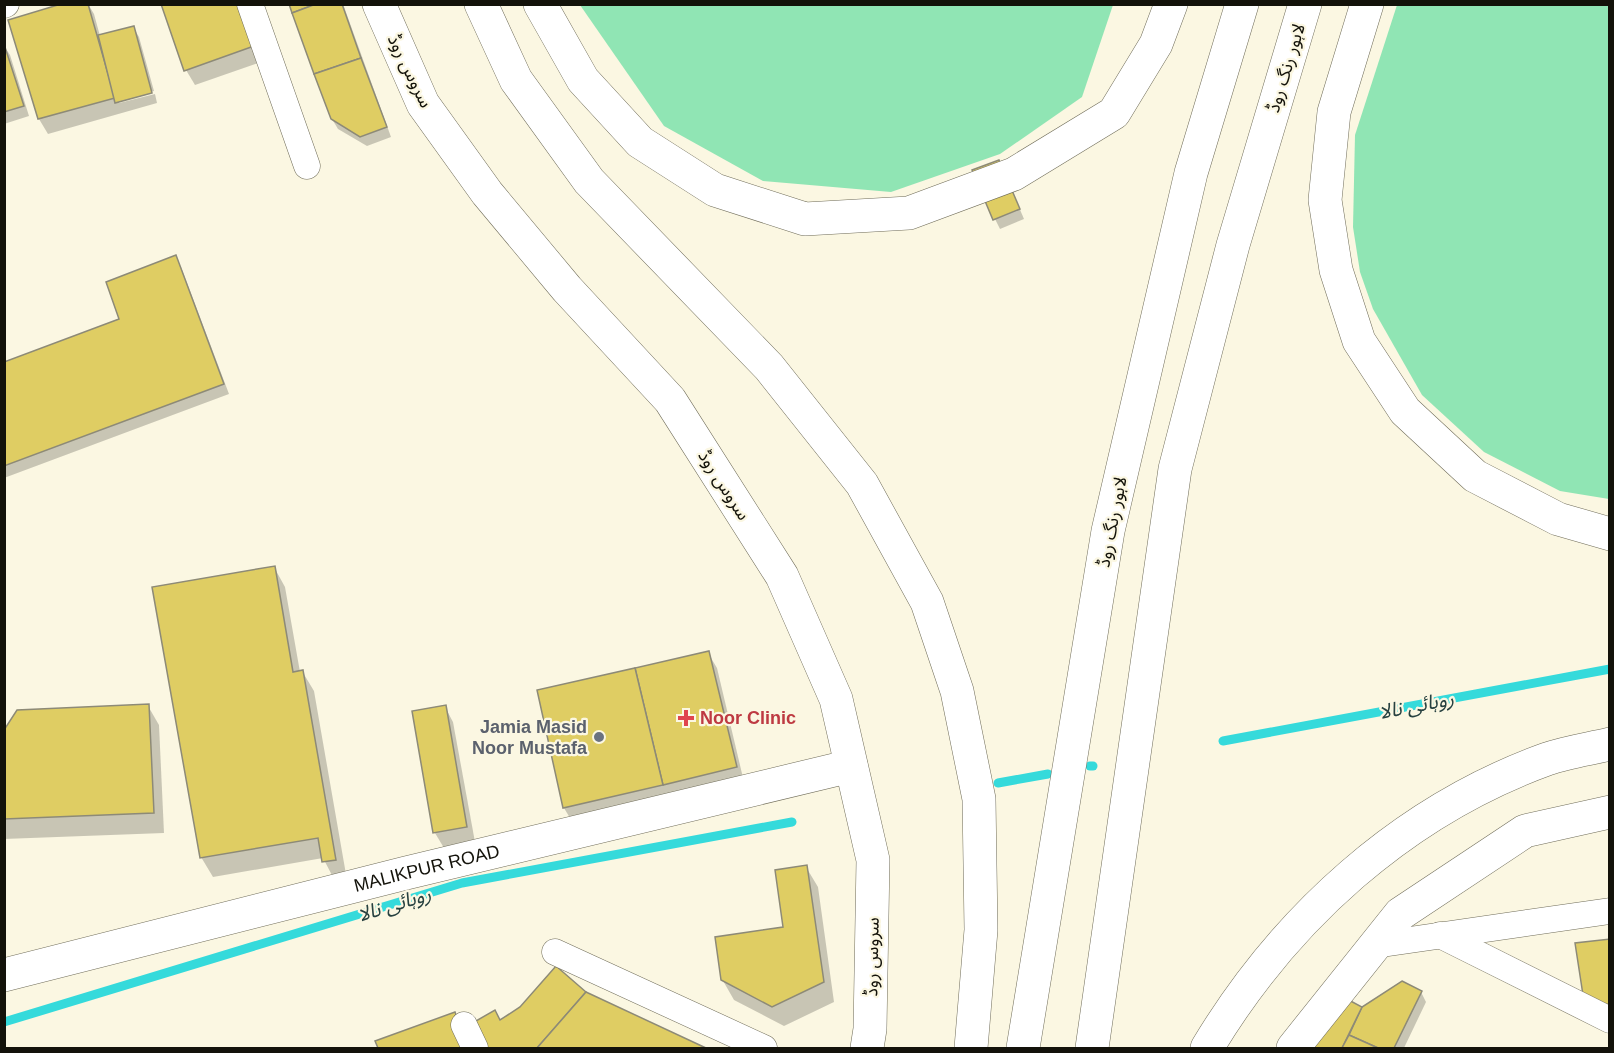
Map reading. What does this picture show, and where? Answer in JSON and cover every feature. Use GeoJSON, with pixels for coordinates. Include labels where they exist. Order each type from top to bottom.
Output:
{"type":"FeatureCollection","features":[{"type":"Feature","properties":{"kind":"main road","name":"سروس روڈ"},"geometry":{"type":"LineString","coordinates":[[379,4],[423,104],[487,193],[567,289],[670,400],[782,576],[836,699],[873,860],[870,1029],[867,1048]]}},
{"type":"Feature","properties":{"kind":"main road"},"geometry":{"type":"LineString","coordinates":[[481,4],[516,81],[589,182],[769,367],[862,484],[927,602],[957,691],[979,799],[981,930],[971,1048]]}},
{"type":"Feature","properties":{"kind":"main road"},"geometry":{"type":"LineString","coordinates":[[540,4],[583,80],[640,142],[715,190],[804,219],[909,213],[1014,174],[1114,113],[1156,44],[1171,4]]}},
{"type":"Feature","properties":{"kind":"main road","name":"لاہور رنگ روڈ"},"geometry":{"type":"LineString","coordinates":[[1023,1048],[1108,531],[1191,173],[1242,4]]}},
{"type":"Feature","properties":{"kind":"main road","name":"لاہور رنگ روڈ"},"geometry":{"type":"LineString","coordinates":[[1092,1048],[1175,469],[1233,245],[1305,4]]}},
{"type":"Feature","properties":{"kind":"main road"},"geometry":{"type":"LineString","coordinates":[[1367,4],[1334,112],[1325,200],[1336,270],[1359,341],[1405,411],[1475,476],[1558,519],[1610,534]]}},
{"type":"Feature","properties":{"kind":"main road"},"geometry":{"type":"LineString","coordinates":[[1207,1048],[1282,942],[1347,878],[1400,835],[1456,799],[1548,758],[1610,744]]}},
{"type":"Feature","properties":{"kind":"main road","name":"MALIKPUR ROAD"},"geometry":{"type":"LineString","coordinates":[[4,975],[406,873],[851,766]]}},
{"type":"Feature","properties":{"kind":"main road"},"geometry":{"type":"LineString","coordinates":[[1293,1048],[1400,914],[1526,831],[1610,812]]}},
{"type":"Feature","properties":{"kind":"street"},"geometry":{"type":"LineString","coordinates":[[250,4],[307,166]]}},
{"type":"Feature","properties":{"kind":"street"},"geometry":{"type":"LineString","coordinates":[[1375,945],[1610,911]]}},
{"type":"Feature","properties":{"kind":"street"},"geometry":{"type":"LineString","coordinates":[[1440,935],[1610,1020]]}},
{"type":"Feature","properties":{"kind":"street"},"geometry":{"type":"LineString","coordinates":[[555,952],[764,1048]]}},
{"type":"Feature","properties":{"kind":"street"},"geometry":{"type":"LineString","coordinates":[[465,1024],[475,1048]]}},
{"type":"Feature","properties":{"kind":"green space"},"geometry":{"type":"Polygon","coordinates":[[[580,5],[1113,5],[1082,97],[1000,154],[891,192],[763,181],[664,126],[580,5]]]}},
{"type":"Feature","properties":{"kind":"green space"},"geometry":{"type":"Polygon","coordinates":[[[1397,5],[1609,5],[1609,499],[1560,491],[1484,452],[1422,395],[1373,309],[1360,272],[1353,227],[1355,135],[1397,5]]]}},
{"type":"Feature","properties":{"kind":"building"},"geometry":{"type":"Polygon","coordinates":[[[61,4],[88,4],[115,98],[38,119],[8,20],[61,4]]]}},
{"type":"Feature","properties":{"kind":"building"},"geometry":{"type":"Polygon","coordinates":[[[161,4],[239,4],[254,46],[184,71],[161,4]]]}},
{"type":"Feature","properties":{"kind":"building"},"geometry":{"type":"Polygon","coordinates":[[[289,4],[316,4],[292,13],[289,4]]]}},
{"type":"Feature","properties":{"kind":"building"},"geometry":{"type":"Polygon","coordinates":[[[316,4],[342,4],[361,58],[314,74],[292,13],[316,4]]]}},
{"type":"Feature","properties":{"kind":"building"},"geometry":{"type":"Polygon","coordinates":[[[134,26],[152,93],[115,103],[98,35],[134,26]]]}},
{"type":"Feature","properties":{"kind":"building"},"geometry":{"type":"Polygon","coordinates":[[[4,44],[24,106],[4,112],[4,44]]]}},
{"type":"Feature","properties":{"kind":"building"},"geometry":{"type":"Polygon","coordinates":[[[361,58],[387,127],[360,137],[331,119],[314,74],[361,58]]]}},
{"type":"Feature","properties":{"kind":"building"},"geometry":{"type":"Polygon","coordinates":[[[999,160],[1020,209],[993,220],[972,170],[999,160]]]}},
{"type":"Feature","properties":{"kind":"building"},"geometry":{"type":"Polygon","coordinates":[[[176,255],[224,384],[4,466],[4,362],[119,319],[106,282],[176,255]]]}},
{"type":"Feature","properties":{"kind":"building"},"geometry":{"type":"Polygon","coordinates":[[[275,566],[293,672],[303,670],[336,860],[322,862],[318,838],[200,858],[152,587],[275,566]]]}},
{"type":"Feature","properties":{"kind":"building","name":"Noor Clinic"},"geometry":{"type":"Polygon","coordinates":[[[709,651],[737,767],[663,785],[635,668],[709,651]]]}},
{"type":"Feature","properties":{"kind":"building","name":"Jamia Masid Noor Mustafa"},"geometry":{"type":"Polygon","coordinates":[[[635,668],[663,785],[563,808],[537,690],[635,668]]]}},
{"type":"Feature","properties":{"kind":"building"},"geometry":{"type":"Polygon","coordinates":[[[149,704],[154,813],[4,819],[4,730],[17,710],[149,704]]]}},
{"type":"Feature","properties":{"kind":"building"},"geometry":{"type":"Polygon","coordinates":[[[446,705],[467,827],[433,833],[412,711],[446,705]]]}},
{"type":"Feature","properties":{"kind":"building"},"geometry":{"type":"Polygon","coordinates":[[[807,865],[824,982],[772,1007],[721,980],[715,937],[783,927],[775,870],[807,865]]]}},
{"type":"Feature","properties":{"kind":"building"},"geometry":{"type":"Polygon","coordinates":[[[1610,939],[1610,1004],[1585,1008],[1575,943],[1610,939]]]}},
{"type":"Feature","properties":{"kind":"building"},"geometry":{"type":"Polygon","coordinates":[[[556,966],[586,992],[537,1048],[484,1048],[469,1025],[495,1010],[500,1020],[520,1007],[556,966]]]}},
{"type":"Feature","properties":{"kind":"building"},"geometry":{"type":"Polygon","coordinates":[[[1402,981],[1422,991],[1394,1048],[1378,1048],[1349,1035],[1362,1007],[1402,981]]]}},
{"type":"Feature","properties":{"kind":"building"},"geometry":{"type":"Polygon","coordinates":[[[586,992],[706,1048],[537,1048],[586,992]]]}},
{"type":"Feature","properties":{"kind":"building"},"geometry":{"type":"Polygon","coordinates":[[[1343,997],[1362,1007],[1342,1048],[1302,1048],[1343,997]]]}},
{"type":"Feature","properties":{"kind":"building"},"geometry":{"type":"Polygon","coordinates":[[[455,1012],[468,1048],[378,1048],[375,1041],[455,1012]]]}},
{"type":"Feature","properties":{"kind":"building"},"geometry":{"type":"Polygon","coordinates":[[[1349,1035],[1378,1048],[1342,1048],[1349,1035]]]}},
{"type":"Feature","properties":{"kind":"waterway","name":"روہائی نالا"},"geometry":{"type":"LineString","coordinates":[[1223,741],[1610,669]]}},
{"type":"Feature","properties":{"kind":"waterway","name":"روہائی نالا"},"geometry":{"type":"LineString","coordinates":[[998,783],[1048,774]]}},
{"type":"Feature","properties":{"kind":"waterway","name":"روہائی نالا"},"geometry":{"type":"LineString","coordinates":[[4,1022],[462,883],[792,822]]}},
{"type":"Feature","properties":{"kind":"place","name":"Noor Clinic"},"geometry":{"type":"Point","coordinates":[686,718]}},
{"type":"Feature","properties":{"kind":"place","name":"Jamia Masid Noor Mustafa"},"geometry":{"type":"Point","coordinates":[599,737]}}]}
